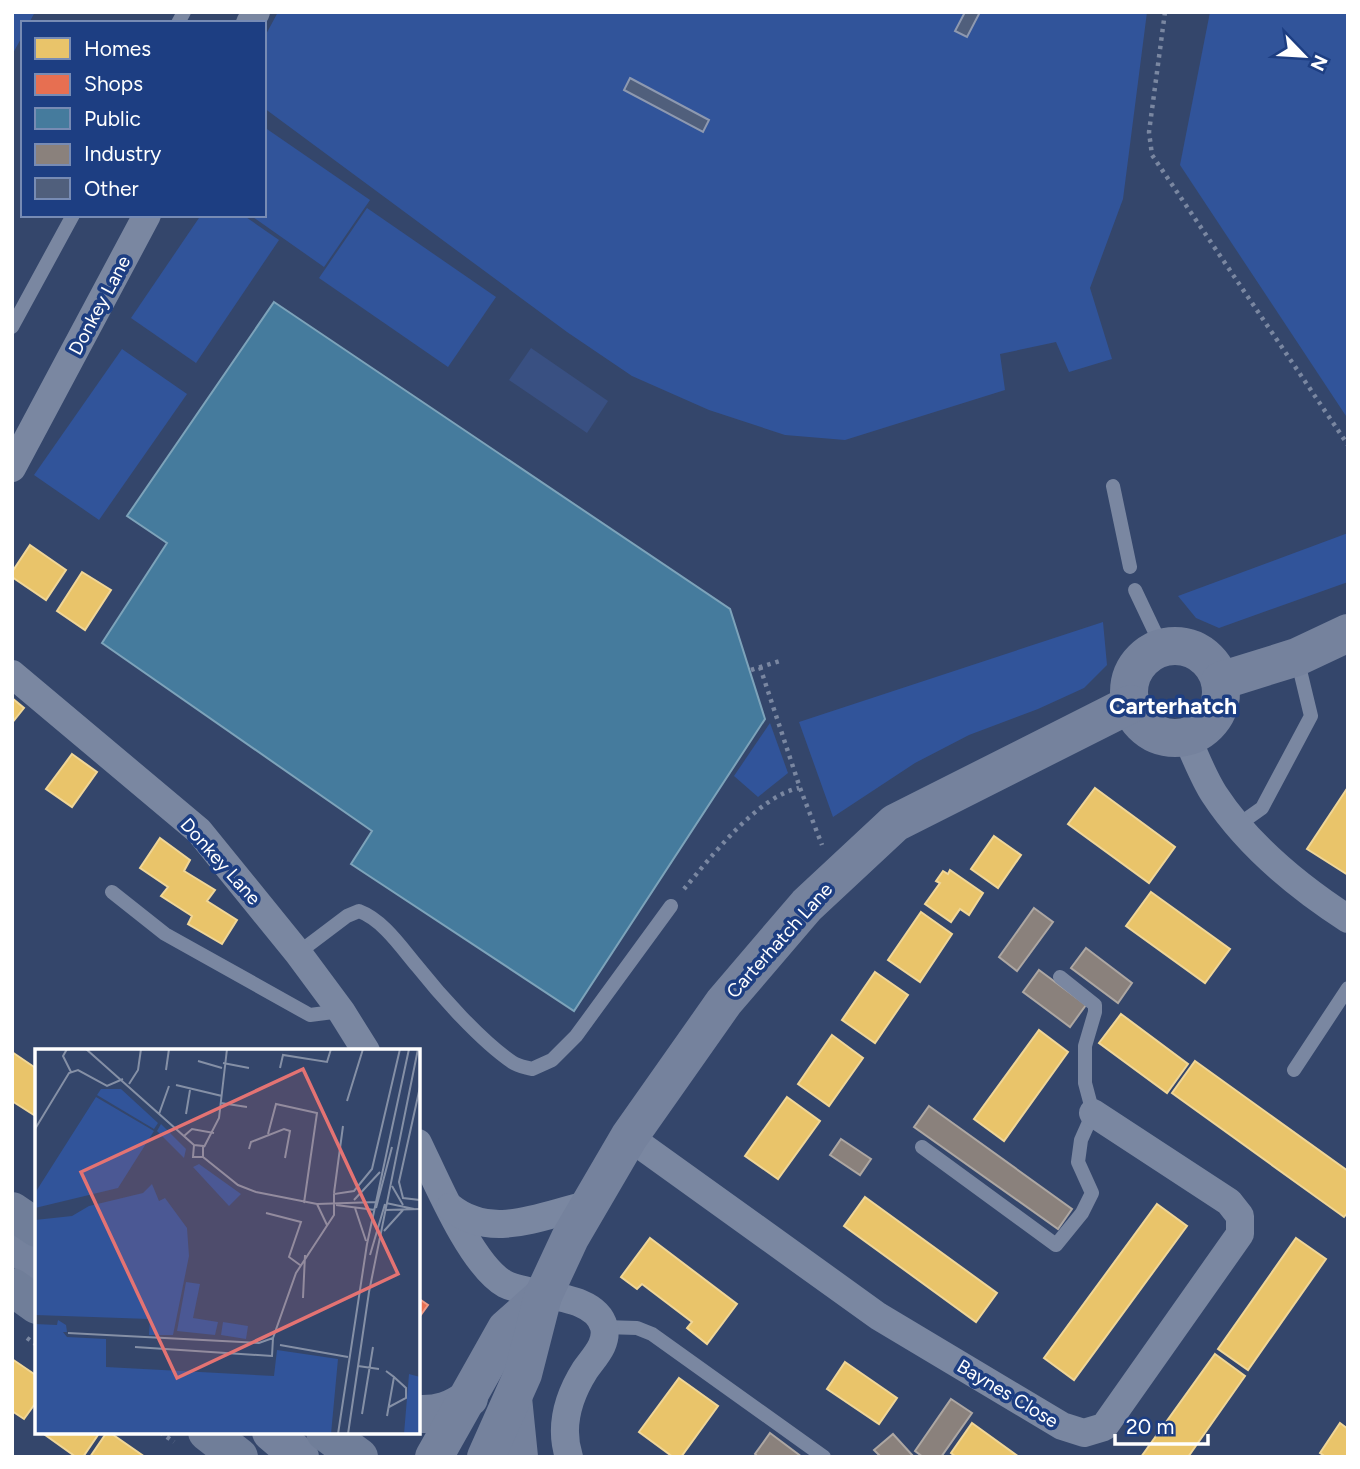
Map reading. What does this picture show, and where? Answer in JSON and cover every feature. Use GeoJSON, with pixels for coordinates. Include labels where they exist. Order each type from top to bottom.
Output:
{"type":"FeatureCollection","features":[{"type":"Feature","properties":{"kind":"highway"},"geometry":{"type":"LineString","coordinates":[[12,1211],[35,1227]]}},
{"type":"Feature","properties":{"kind":"highway"},"geometry":{"type":"LineString","coordinates":[[12,1286],[35,1303]]}},
{"type":"Feature","properties":{"kind":"highway"},"geometry":{"type":"LineString","coordinates":[[328,1434],[359,1457]]}},
{"type":"Feature","properties":{"kind":"street","name":"Donkey Lane"},"geometry":{"type":"LineString","coordinates":[[12,468],[146,217]]}},
{"type":"Feature","properties":{"kind":"street"},"geometry":{"type":"LineString","coordinates":[[1220,681],[1297,657],[1348,633]]}},
{"type":"Feature","properties":{"kind":"street"},"geometry":{"type":"LineString","coordinates":[[1178,646],[1194,649],[1207,658],[1220,681],[1221,698],[1216,713],[1207,726],[1186,736],[1158,734],[1144,726],[1131,704],[1129,688],[1133,673],[1142,659],[1162,648],[1178,646]]}},
{"type":"Feature","properties":{"kind":"street","name":"Donkey Lane"},"geometry":{"type":"LineString","coordinates":[[12,674],[199,831],[298,953],[341,1011],[365,1049]]}},
{"type":"Feature","properties":{"kind":"street","name":"Carterhatch Lane"},"geometry":{"type":"LineString","coordinates":[[486,1457],[523,1374],[543,1296],[588,1205],[629,1138],[724,1002],[807,905],[895,823],[1131,704]]}},
{"type":"Feature","properties":{"kind":"street"},"geometry":{"type":"LineString","coordinates":[[1186,736],[1212,792],[1238,825],[1302,889],[1348,919]]}},
{"type":"Feature","properties":{"kind":"street","name":"Baynes Close"},"geometry":{"type":"LineString","coordinates":[[629,1138],[878,1316],[1062,1426],[1084,1433],[1104,1427],[1240,1234],[1240,1216],[1229,1202],[1093,1113]]}},
{"type":"Feature","properties":{"kind":"street"},"geometry":{"type":"LineString","coordinates":[[420,1147],[450,1207],[479,1258],[492,1274],[509,1286],[578,1302],[594,1313],[604,1327],[603,1344],[575,1387],[566,1414],[565,1439],[569,1457]]}},
{"type":"Feature","properties":{"kind":"street"},"geometry":{"type":"LineString","coordinates":[[450,1207],[471,1220],[498,1226],[588,1205]]}},
{"type":"Feature","properties":{"kind":"street"},"geometry":{"type":"LineString","coordinates":[[12,1243],[35,1260]]}},
{"type":"Feature","properties":{"kind":"street","name":"Carterhatch Lane"},"geometry":{"type":"LineString","coordinates":[[434,1457],[506,1329],[543,1296]]}},
{"type":"Feature","properties":{"kind":"street"},"geometry":{"type":"LineString","coordinates":[[513,1396],[519,1457]]}},
{"type":"Feature","properties":{"kind":"street"},"geometry":{"type":"LineString","coordinates":[[420,1414],[439,1414],[469,1398]]}},
{"type":"Feature","properties":{"kind":"street"},"geometry":{"type":"LineString","coordinates":[[273,1434],[300,1457]]}},
{"type":"Feature","properties":{"kind":"lane"},"geometry":{"type":"LineString","coordinates":[[12,327],[72,217]]}},
{"type":"Feature","properties":{"kind":"lane"},"geometry":{"type":"LineString","coordinates":[[1113,486],[1129,567]]}},
{"type":"Feature","properties":{"kind":"lane"},"geometry":{"type":"LineString","coordinates":[[1135,590],[1162,648]]}},
{"type":"Feature","properties":{"kind":"lane"},"geometry":{"type":"LineString","coordinates":[[1238,825],[1262,808],[1311,716],[1297,657]]}},
{"type":"Feature","properties":{"kind":"lane"},"geometry":{"type":"LineString","coordinates":[[112,892],[165,934],[310,1015],[341,1011]]}},
{"type":"Feature","properties":{"kind":"lane"},"geometry":{"type":"LineString","coordinates":[[298,953],[347,916],[359,911],[370,915],[436,990],[493,1046],[513,1063],[532,1069],[552,1060],[576,1036],[671,906]]}},
{"type":"Feature","properties":{"kind":"lane"},"geometry":{"type":"LineString","coordinates":[[922,1147],[1056,1245],[1082,1213],[1092,1193],[1078,1162],[1081,1140],[1093,1113],[1085,1083],[1085,1046],[1096,1012],[1095,1004],[1060,977]]}},
{"type":"Feature","properties":{"kind":"lane"},"geometry":{"type":"LineString","coordinates":[[1294,1070],[1348,988]]}},
{"type":"Feature","properties":{"kind":"lane"},"geometry":{"type":"LineString","coordinates":[[604,1327],[637,1328],[652,1334],[824,1457]]}},
{"type":"Feature","properties":{"kind":"path"},"geometry":{"type":"LineString","coordinates":[[1165,12],[1149,132],[1152,155],[1348,445]]}},
{"type":"Feature","properties":{"kind":"path"},"geometry":{"type":"LineString","coordinates":[[751,670],[780,661]]}},
{"type":"Feature","properties":{"kind":"path"},"geometry":{"type":"LineString","coordinates":[[760,667],[800,788],[835,878]]}},
{"type":"Feature","properties":{"kind":"path"},"geometry":{"type":"LineString","coordinates":[[671,906],[703,867],[767,801],[800,788]]}},
{"type":"Feature","properties":{"kind":"shaded area"},"geometry":{"type":"Polygon","coordinates":[[[12,12],[35,12],[30,21],[21,21],[21,39],[12,55],[12,12]]]}},
{"type":"Feature","properties":{"kind":"shaded area"},"geometry":{"type":"Polygon","coordinates":[[[278,12],[1147,12],[1123,199],[1090,288],[1112,359],[1069,372],[1056,342],[1000,354],[1005,390],[845,440],[785,435],[709,410],[632,376],[567,332],[266,109],[266,34],[278,12]]]}},
{"type":"Feature","properties":{"kind":"shaded area"},"geometry":{"type":"Polygon","coordinates":[[[1210,12],[1348,12],[1348,419],[1180,165],[1210,12]]]}},
{"type":"Feature","properties":{"kind":"shaded area"},"geometry":{"type":"Polygon","coordinates":[[[266,128],[370,200],[324,267],[253,217],[266,217],[266,128]]]}},
{"type":"Feature","properties":{"kind":"shaded area"},"geometry":{"type":"Polygon","coordinates":[[[367,208],[496,297],[448,367],[319,278],[367,208]]]}},
{"type":"Feature","properties":{"kind":"shaded area"},"geometry":{"type":"Polygon","coordinates":[[[200,217],[246,217],[279,240],[196,363],[131,318],[200,217]]]}},
{"type":"Feature","properties":{"kind":"shaded area"},"geometry":{"type":"Polygon","coordinates":[[[531,348],[608,401],[587,433],[509,380],[531,348]]]}},
{"type":"Feature","properties":{"kind":"shaded area"},"geometry":{"type":"Polygon","coordinates":[[[122,349],[187,394],[99,520],[34,475],[122,349]]]}},
{"type":"Feature","properties":{"kind":"shaded area"},"geometry":{"type":"Polygon","coordinates":[[[1348,533],[1348,582],[1219,628],[1196,618],[1178,596],[1348,533]]]}},
{"type":"Feature","properties":{"kind":"shaded area"},"geometry":{"type":"Polygon","coordinates":[[[1103,622],[1107,665],[1084,688],[969,735],[915,763],[833,817],[799,722],[1103,622]]]}},
{"type":"Feature","properties":{"kind":"shaded area"},"geometry":{"type":"Polygon","coordinates":[[[770,723],[788,773],[758,797],[734,776],[770,723]]]}},
{"type":"Feature","properties":{"kind":"building: Homes"},"geometry":{"type":"Polygon","coordinates":[[[30,545],[66,570],[46,600],[12,577],[12,572],[30,545]]]}},
{"type":"Feature","properties":{"kind":"building: Homes"},"geometry":{"type":"Polygon","coordinates":[[[82,572],[111,590],[85,630],[57,611],[82,572]]]}},
{"type":"Feature","properties":{"kind":"building: Homes"},"geometry":{"type":"Polygon","coordinates":[[[12,698],[24,708],[12,723],[12,698]]]}},
{"type":"Feature","properties":{"kind":"building: Homes"},"geometry":{"type":"Polygon","coordinates":[[[72,754],[97,772],[72,807],[46,789],[72,754]]]}},
{"type":"Feature","properties":{"kind":"building: Homes"},"geometry":{"type":"Polygon","coordinates":[[[1348,787],[1348,875],[1307,849],[1348,787]]]}},
{"type":"Feature","properties":{"kind":"building: Homes"},"geometry":{"type":"Polygon","coordinates":[[[1095,788],[1175,847],[1149,883],[1068,824],[1095,788]]]}},
{"type":"Feature","properties":{"kind":"building: Homes"},"geometry":{"type":"Polygon","coordinates":[[[994,836],[1021,855],[998,888],[971,869],[994,836]]]}},
{"type":"Feature","properties":{"kind":"building: Homes"},"geometry":{"type":"Polygon","coordinates":[[[160,838],[190,860],[184,871],[215,890],[207,901],[237,920],[222,944],[188,924],[192,916],[161,896],[168,887],[140,868],[160,838]]]}},
{"type":"Feature","properties":{"kind":"building: Homes"},"geometry":{"type":"Polygon","coordinates":[[[950,870],[983,893],[969,915],[960,909],[951,922],[925,904],[940,883],[936,881],[943,871],[948,874],[950,870]]]}},
{"type":"Feature","properties":{"kind":"building: Homes"},"geometry":{"type":"Polygon","coordinates":[[[1151,892],[1230,949],[1205,983],[1126,926],[1151,892]]]}},
{"type":"Feature","properties":{"kind":"building: Homes"},"geometry":{"type":"Polygon","coordinates":[[[921,912],[952,934],[920,982],[888,960],[921,912]]]}},
{"type":"Feature","properties":{"kind":"building: Homes"},"geometry":{"type":"Polygon","coordinates":[[[875,972],[908,995],[875,1043],[842,1020],[875,972]]]}},
{"type":"Feature","properties":{"kind":"building: Homes"},"geometry":{"type":"Polygon","coordinates":[[[1121,1014],[1188,1064],[1167,1093],[1099,1043],[1121,1014]]]}},
{"type":"Feature","properties":{"kind":"building: Homes"},"geometry":{"type":"Polygon","coordinates":[[[1039,1030],[1068,1052],[1004,1141],[974,1119],[1039,1030]]]}},
{"type":"Feature","properties":{"kind":"building: Homes"},"geometry":{"type":"Polygon","coordinates":[[[832,1035],[863,1058],[829,1106],[798,1084],[832,1035]]]}},
{"type":"Feature","properties":{"kind":"building: Homes"},"geometry":{"type":"Polygon","coordinates":[[[12,1052],[35,1068],[35,1116],[12,1101],[12,1052]]]}},
{"type":"Feature","properties":{"kind":"building: Homes"},"geometry":{"type":"Polygon","coordinates":[[[1195,1061],[1348,1171],[1348,1212],[1344,1217],[1172,1093],[1195,1061]]]}},
{"type":"Feature","properties":{"kind":"building: Homes"},"geometry":{"type":"Polygon","coordinates":[[[787,1097],[820,1121],[778,1179],[745,1156],[787,1097]]]}},
{"type":"Feature","properties":{"kind":"building: Homes"},"geometry":{"type":"Polygon","coordinates":[[[865,1197],[997,1293],[976,1322],[844,1226],[865,1197]]]}},
{"type":"Feature","properties":{"kind":"building: Homes"},"geometry":{"type":"Polygon","coordinates":[[[1157,1204],[1187,1226],[1074,1380],[1044,1358],[1157,1204]]]}},
{"type":"Feature","properties":{"kind":"building: Homes"},"geometry":{"type":"Polygon","coordinates":[[[650,1238],[737,1304],[707,1344],[687,1328],[692,1322],[642,1284],[637,1289],[621,1277],[650,1238]]]}},
{"type":"Feature","properties":{"kind":"building: Homes"},"geometry":{"type":"Polygon","coordinates":[[[1296,1238],[1326,1259],[1248,1370],[1218,1349],[1296,1238]]]}},
{"type":"Feature","properties":{"kind":"building: Homes"},"geometry":{"type":"Polygon","coordinates":[[[1215,1354],[1245,1376],[1188,1457],[1141,1457],[1215,1354]]]}},
{"type":"Feature","properties":{"kind":"building: Homes"},"geometry":{"type":"Polygon","coordinates":[[[12,1359],[35,1375],[35,1404],[24,1419],[12,1411],[12,1359]]]}},
{"type":"Feature","properties":{"kind":"building: Homes"},"geometry":{"type":"Polygon","coordinates":[[[845,1362],[897,1398],[879,1424],[827,1389],[845,1362]]]}},
{"type":"Feature","properties":{"kind":"building: Homes"},"geometry":{"type":"Polygon","coordinates":[[[679,1378],[718,1406],[681,1457],[673,1457],[639,1432],[679,1378]]]}},
{"type":"Feature","properties":{"kind":"building: Homes"},"geometry":{"type":"Polygon","coordinates":[[[972,1423],[1019,1457],[956,1457],[951,1453],[972,1423]]]}},
{"type":"Feature","properties":{"kind":"building: Homes"},"geometry":{"type":"Polygon","coordinates":[[[1340,1423],[1348,1429],[1348,1457],[1326,1457],[1320,1453],[1340,1423]]]}},
{"type":"Feature","properties":{"kind":"building: Homes"},"geometry":{"type":"Polygon","coordinates":[[[44,1434],[99,1434],[83,1457],[76,1457],[44,1434]]]}},
{"type":"Feature","properties":{"kind":"building: Homes"},"geometry":{"type":"Polygon","coordinates":[[[106,1434],[112,1434],[145,1457],[90,1457],[106,1434]]]}},
{"type":"Feature","properties":{"kind":"building: Shops"},"geometry":{"type":"Polygon","coordinates":[[[420,1299],[428,1305],[420,1316],[420,1299]]]}},
{"type":"Feature","properties":{"kind":"building: Public"},"geometry":{"type":"Polygon","coordinates":[[[274,302],[730,609],[765,719],[574,1011],[351,864],[372,831],[102,643],[167,543],[127,516],[274,302]]]}},
{"type":"Feature","properties":{"kind":"building: Industry"},"geometry":{"type":"Polygon","coordinates":[[[1034,908],[1053,922],[1017,971],[999,957],[1034,908]]]}},
{"type":"Feature","properties":{"kind":"building: Industry"},"geometry":{"type":"Polygon","coordinates":[[[1086,948],[1132,983],[1118,1003],[1071,968],[1086,948]]]}},
{"type":"Feature","properties":{"kind":"building: Industry"},"geometry":{"type":"Polygon","coordinates":[[[1039,970],[1086,1005],[1070,1027],[1023,992],[1039,970]]]}},
{"type":"Feature","properties":{"kind":"building: Industry"},"geometry":{"type":"Polygon","coordinates":[[[929,1106],[1072,1209],[1058,1229],[914,1127],[929,1106]]]}},
{"type":"Feature","properties":{"kind":"building: Industry"},"geometry":{"type":"Polygon","coordinates":[[[841,1139],[871,1159],[860,1175],[830,1155],[841,1139]]]}},
{"type":"Feature","properties":{"kind":"building: Industry"},"geometry":{"type":"Polygon","coordinates":[[[951,1399],[972,1413],[941,1457],[923,1457],[915,1451],[951,1399]]]}},
{"type":"Feature","properties":{"kind":"building: Industry"},"geometry":{"type":"Polygon","coordinates":[[[770,1433],[802,1457],[758,1457],[755,1454],[770,1433]]]}},
{"type":"Feature","properties":{"kind":"building: Industry"},"geometry":{"type":"Polygon","coordinates":[[[893,1434],[914,1457],[881,1457],[874,1450],[893,1434]]]}},
{"type":"Feature","properties":{"kind":"building: Other"},"geometry":{"type":"Polygon","coordinates":[[[965,12],[980,12],[967,37],[955,31],[965,12]]]}},
{"type":"Feature","properties":{"kind":"building: Other"},"geometry":{"type":"Polygon","coordinates":[[[630,78],[709,120],[703,132],[624,90],[630,78]]]}},
{"type":"Feature","properties":{"kind":"district","name":"Carterhatch"},"geometry":{"type":"Point","coordinates":[1173,706]}}]}
